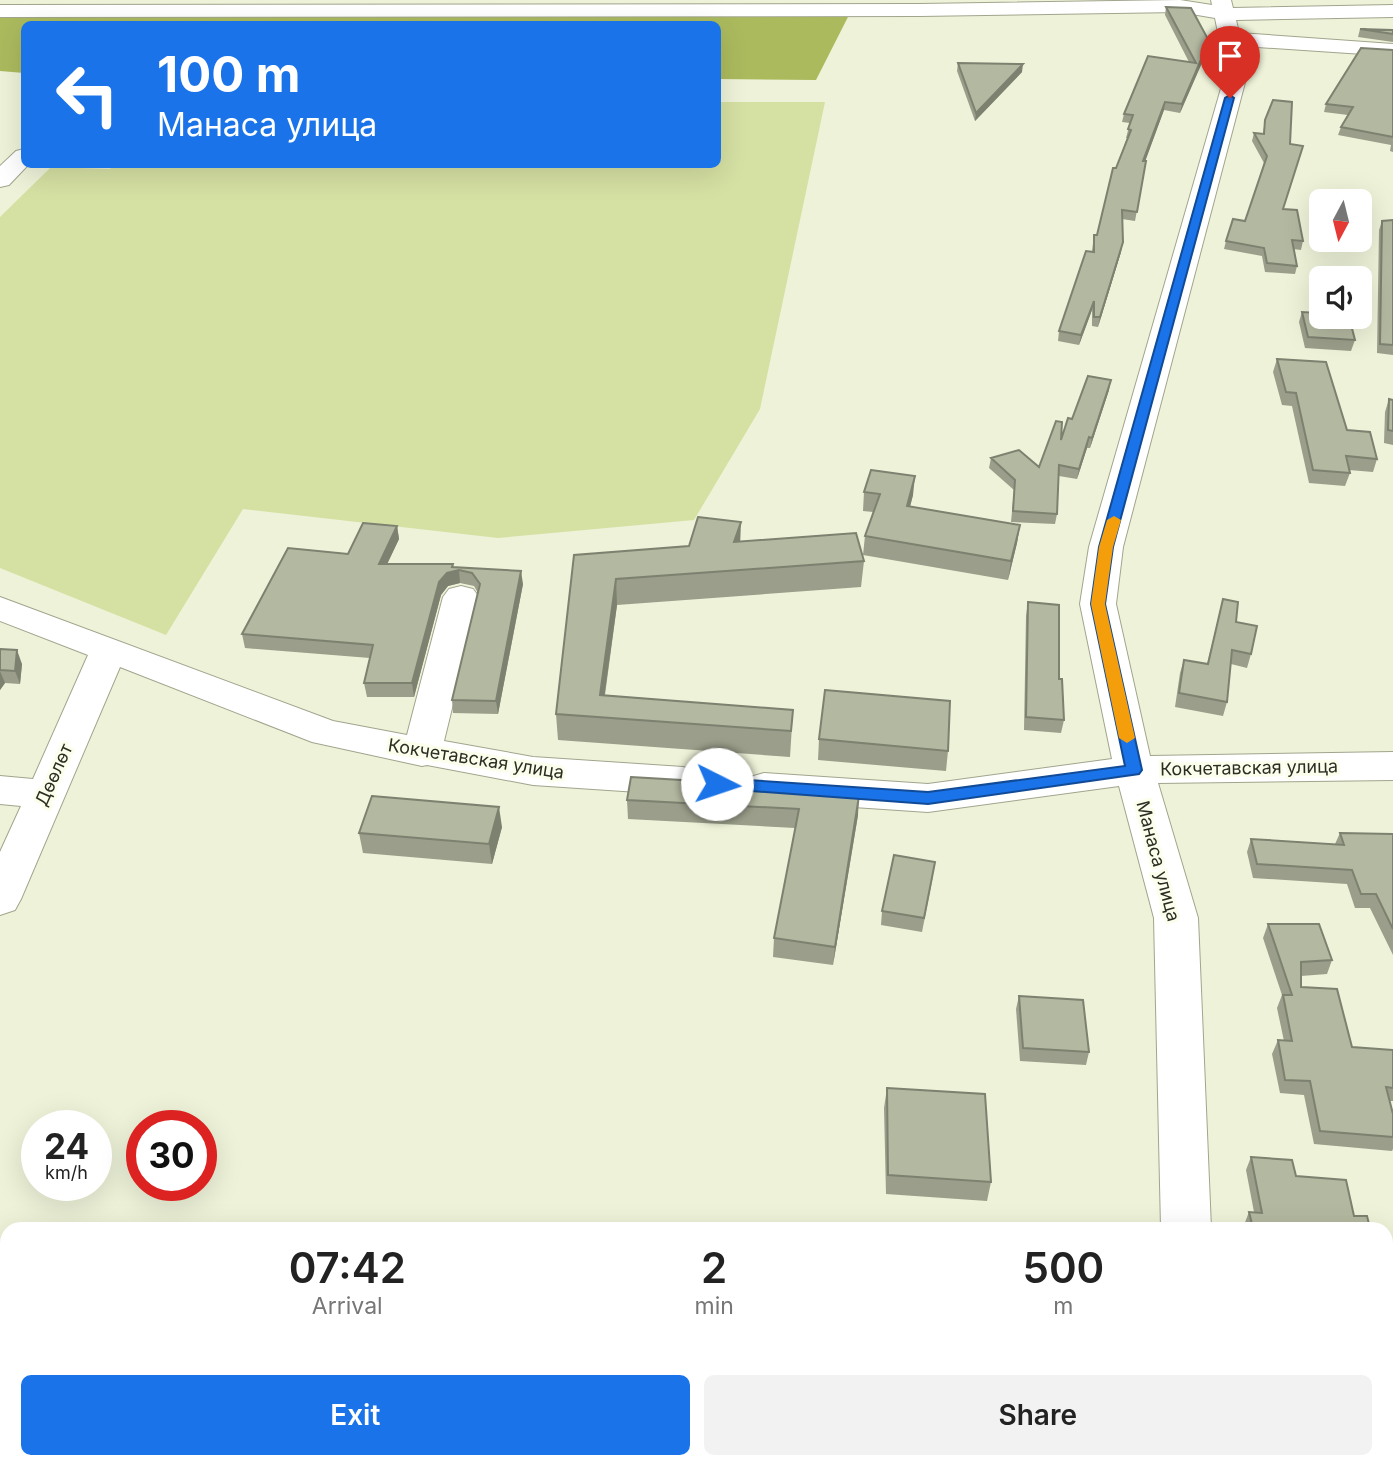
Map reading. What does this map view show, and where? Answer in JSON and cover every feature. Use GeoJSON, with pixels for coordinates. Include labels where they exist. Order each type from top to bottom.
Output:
{"type":"FeatureCollection","features":[{"type":"Feature","properties":{"kind":"street"},"geometry":{"type":"LineString","coordinates":[[0,11],[920,10],[1180,6],[1393,50]]}},
{"type":"Feature","properties":{"kind":"street"},"geometry":{"type":"LineString","coordinates":[[1225,14],[1393,11]]}},
{"type":"Feature","properties":{"kind":"street","name":"Манаса улица"},"geometry":{"type":"LineString","coordinates":[[1186,1222],[1176,918],[1134,770],[1098,604],[1106,547],[1237,71],[1225,14]]}},
{"type":"Feature","properties":{"kind":"street"},"geometry":{"type":"LineString","coordinates":[[0,180],[21,159]]}},
{"type":"Feature","properties":{"kind":"street"},"geometry":{"type":"LineString","coordinates":[[422,752],[461,597]]}},
{"type":"Feature","properties":{"kind":"street","name":"Кокчетавская улица"},"geometry":{"type":"LineString","coordinates":[[0,608],[108,652],[326,733],[533,771],[928,798],[1134,770],[1393,766]]}},
{"type":"Feature","properties":{"kind":"street","name":"Дөөлөт"},"geometry":{"type":"LineString","coordinates":[[0,899],[108,652]]}},
{"type":"Feature","properties":{"kind":"street"},"geometry":{"type":"LineString","coordinates":[[0,790],[46,794]]}},
{"type":"Feature","properties":{"kind":"green space"},"geometry":{"type":"Polygon","coordinates":[[[850,13],[816,80],[721,79],[721,21],[21,21],[21,73],[0,71],[0,15],[850,13]]]}},
{"type":"Feature","properties":{"kind":"green space"},"geometry":{"type":"Polygon","coordinates":[[[721,102],[825,102],[760,409],[694,520],[498,538],[243,509],[166,635],[0,568],[0,217],[50,168],[721,168],[721,102]]]}},
{"type":"Feature","properties":{"kind":"building"},"geometry":{"type":"Polygon","coordinates":[[[1166,7],[1191,8],[1209,41],[1182,104],[1165,102],[1143,161],[1146,161],[1137,212],[1122,210],[1123,242],[1100,317],[1094,317],[1094,301],[1081,335],[1059,331],[1086,251],[1094,252],[1094,235],[1097,235],[1113,168],[1116,168],[1131,130],[1128,129],[1133,115],[1124,114],[1148,56],[1196,63],[1166,7]]]}},
{"type":"Feature","properties":{"kind":"building"},"geometry":{"type":"Polygon","coordinates":[[[1360,29],[1393,30],[1393,34],[1360,29]]]}},
{"type":"Feature","properties":{"kind":"building"},"geometry":{"type":"Polygon","coordinates":[[[1361,48],[1393,50],[1393,137],[1341,127],[1353,107],[1326,104],[1361,48]]]}},
{"type":"Feature","properties":{"kind":"building"},"geometry":{"type":"Polygon","coordinates":[[[958,63],[1023,64],[976,113],[958,63]]]}},
{"type":"Feature","properties":{"kind":"building"},"geometry":{"type":"Polygon","coordinates":[[[1273,100],[1292,102],[1290,144],[1303,146],[1283,209],[1297,210],[1303,241],[1292,240],[1297,266],[1267,263],[1264,248],[1226,241],[1233,219],[1245,221],[1267,156],[1254,133],[1264,134],[1265,120],[1273,100]]]}},
{"type":"Feature","properties":{"kind":"building"},"geometry":{"type":"Polygon","coordinates":[[[1393,220],[1393,345],[1380,344],[1382,221],[1393,220]]]}},
{"type":"Feature","properties":{"kind":"building"},"geometry":{"type":"Polygon","coordinates":[[[1302,312],[1309,312],[1309,329],[1352,329],[1355,340],[1308,337],[1302,312]]]}},
{"type":"Feature","properties":{"kind":"building"},"geometry":{"type":"Polygon","coordinates":[[[1277,359],[1326,362],[1347,430],[1370,432],[1377,459],[1346,456],[1350,473],[1313,470],[1296,393],[1286,392],[1277,359]]]}},
{"type":"Feature","properties":{"kind":"building"},"geometry":{"type":"Polygon","coordinates":[[[1088,376],[1111,380],[1079,469],[1059,465],[1057,514],[1013,511],[1015,480],[991,458],[1019,450],[1039,467],[1056,421],[1062,422],[1061,440],[1068,418],[1072,419],[1088,376]]]}},
{"type":"Feature","properties":{"kind":"building"},"geometry":{"type":"Polygon","coordinates":[[[1389,399],[1393,400],[1393,431],[1388,430],[1389,399]]]}},
{"type":"Feature","properties":{"kind":"building"},"geometry":{"type":"Polygon","coordinates":[[[871,470],[915,476],[907,506],[1020,525],[1011,561],[865,536],[880,494],[864,492],[871,470]]]}},
{"type":"Feature","properties":{"kind":"building"},"geometry":{"type":"Polygon","coordinates":[[[698,517],[741,522],[734,542],[856,533],[864,561],[616,579],[600,695],[793,710],[791,731],[556,714],[574,555],[689,546],[698,517]]]}},
{"type":"Feature","properties":{"kind":"building"},"geometry":{"type":"Polygon","coordinates":[[[363,523],[397,526],[379,564],[453,564],[452,567],[521,571],[496,701],[452,700],[480,584],[472,573],[459,570],[447,573],[439,582],[412,683],[364,683],[373,645],[242,634],[288,548],[348,554],[363,523]]]}},
{"type":"Feature","properties":{"kind":"building"},"geometry":{"type":"Polygon","coordinates":[[[1223,599],[1238,602],[1236,622],[1257,626],[1251,654],[1232,650],[1227,702],[1179,693],[1184,660],[1208,664],[1223,599]]]}},
{"type":"Feature","properties":{"kind":"building"},"geometry":{"type":"Polygon","coordinates":[[[1028,602],[1059,605],[1059,679],[1062,679],[1064,720],[1026,717],[1028,602]]]}},
{"type":"Feature","properties":{"kind":"building"},"geometry":{"type":"Polygon","coordinates":[[[0,649],[17,650],[15,671],[0,670],[0,649]]]}},
{"type":"Feature","properties":{"kind":"building"},"geometry":{"type":"Polygon","coordinates":[[[825,690],[950,701],[948,751],[819,739],[825,690]]]}},
{"type":"Feature","properties":{"kind":"building"},"geometry":{"type":"Polygon","coordinates":[[[631,777],[783,786],[859,796],[835,947],[774,938],[799,809],[627,800],[631,777]]]}},
{"type":"Feature","properties":{"kind":"building"},"geometry":{"type":"Polygon","coordinates":[[[372,796],[499,807],[489,844],[359,833],[372,796]]]}},
{"type":"Feature","properties":{"kind":"building"},"geometry":{"type":"Polygon","coordinates":[[[1340,833],[1393,834],[1393,929],[1376,894],[1361,894],[1352,870],[1257,864],[1251,839],[1344,845],[1340,833]]]}},
{"type":"Feature","properties":{"kind":"building"},"geometry":{"type":"Polygon","coordinates":[[[894,855],[935,862],[924,918],[882,911],[894,855]]]}},
{"type":"Feature","properties":{"kind":"building"},"geometry":{"type":"Polygon","coordinates":[[[1268,924],[1319,924],[1332,960],[1301,962],[1301,987],[1337,989],[1352,1047],[1393,1050],[1393,1088],[1386,1087],[1393,1114],[1393,1137],[1320,1131],[1310,1081],[1285,1080],[1278,1040],[1292,1041],[1283,995],[1292,995],[1268,924]]]}},
{"type":"Feature","properties":{"kind":"building"},"geometry":{"type":"Polygon","coordinates":[[[1019,996],[1083,1000],[1089,1052],[1023,1048],[1019,996]]]}},
{"type":"Feature","properties":{"kind":"building"},"geometry":{"type":"Polygon","coordinates":[[[887,1088],[985,1094],[991,1182],[888,1175],[887,1088]]]}},
{"type":"Feature","properties":{"kind":"building"},"geometry":{"type":"Polygon","coordinates":[[[1251,1157],[1292,1160],[1296,1176],[1346,1180],[1354,1216],[1367,1216],[1368,1222],[1252,1222],[1249,1212],[1262,1213],[1251,1157]]]}},
{"type":"Feature","properties":{"kind":"slow traffic"},"geometry":{"type":"LineString","coordinates":[[1114,520],[1106,547],[1098,604],[1127,738]]}},
{"type":"Feature","properties":{"kind":"route"},"geometry":{"type":"LineString","coordinates":[[717,784],[928,798],[1134,770],[1098,604],[1106,547],[1230,98]]}}]}
